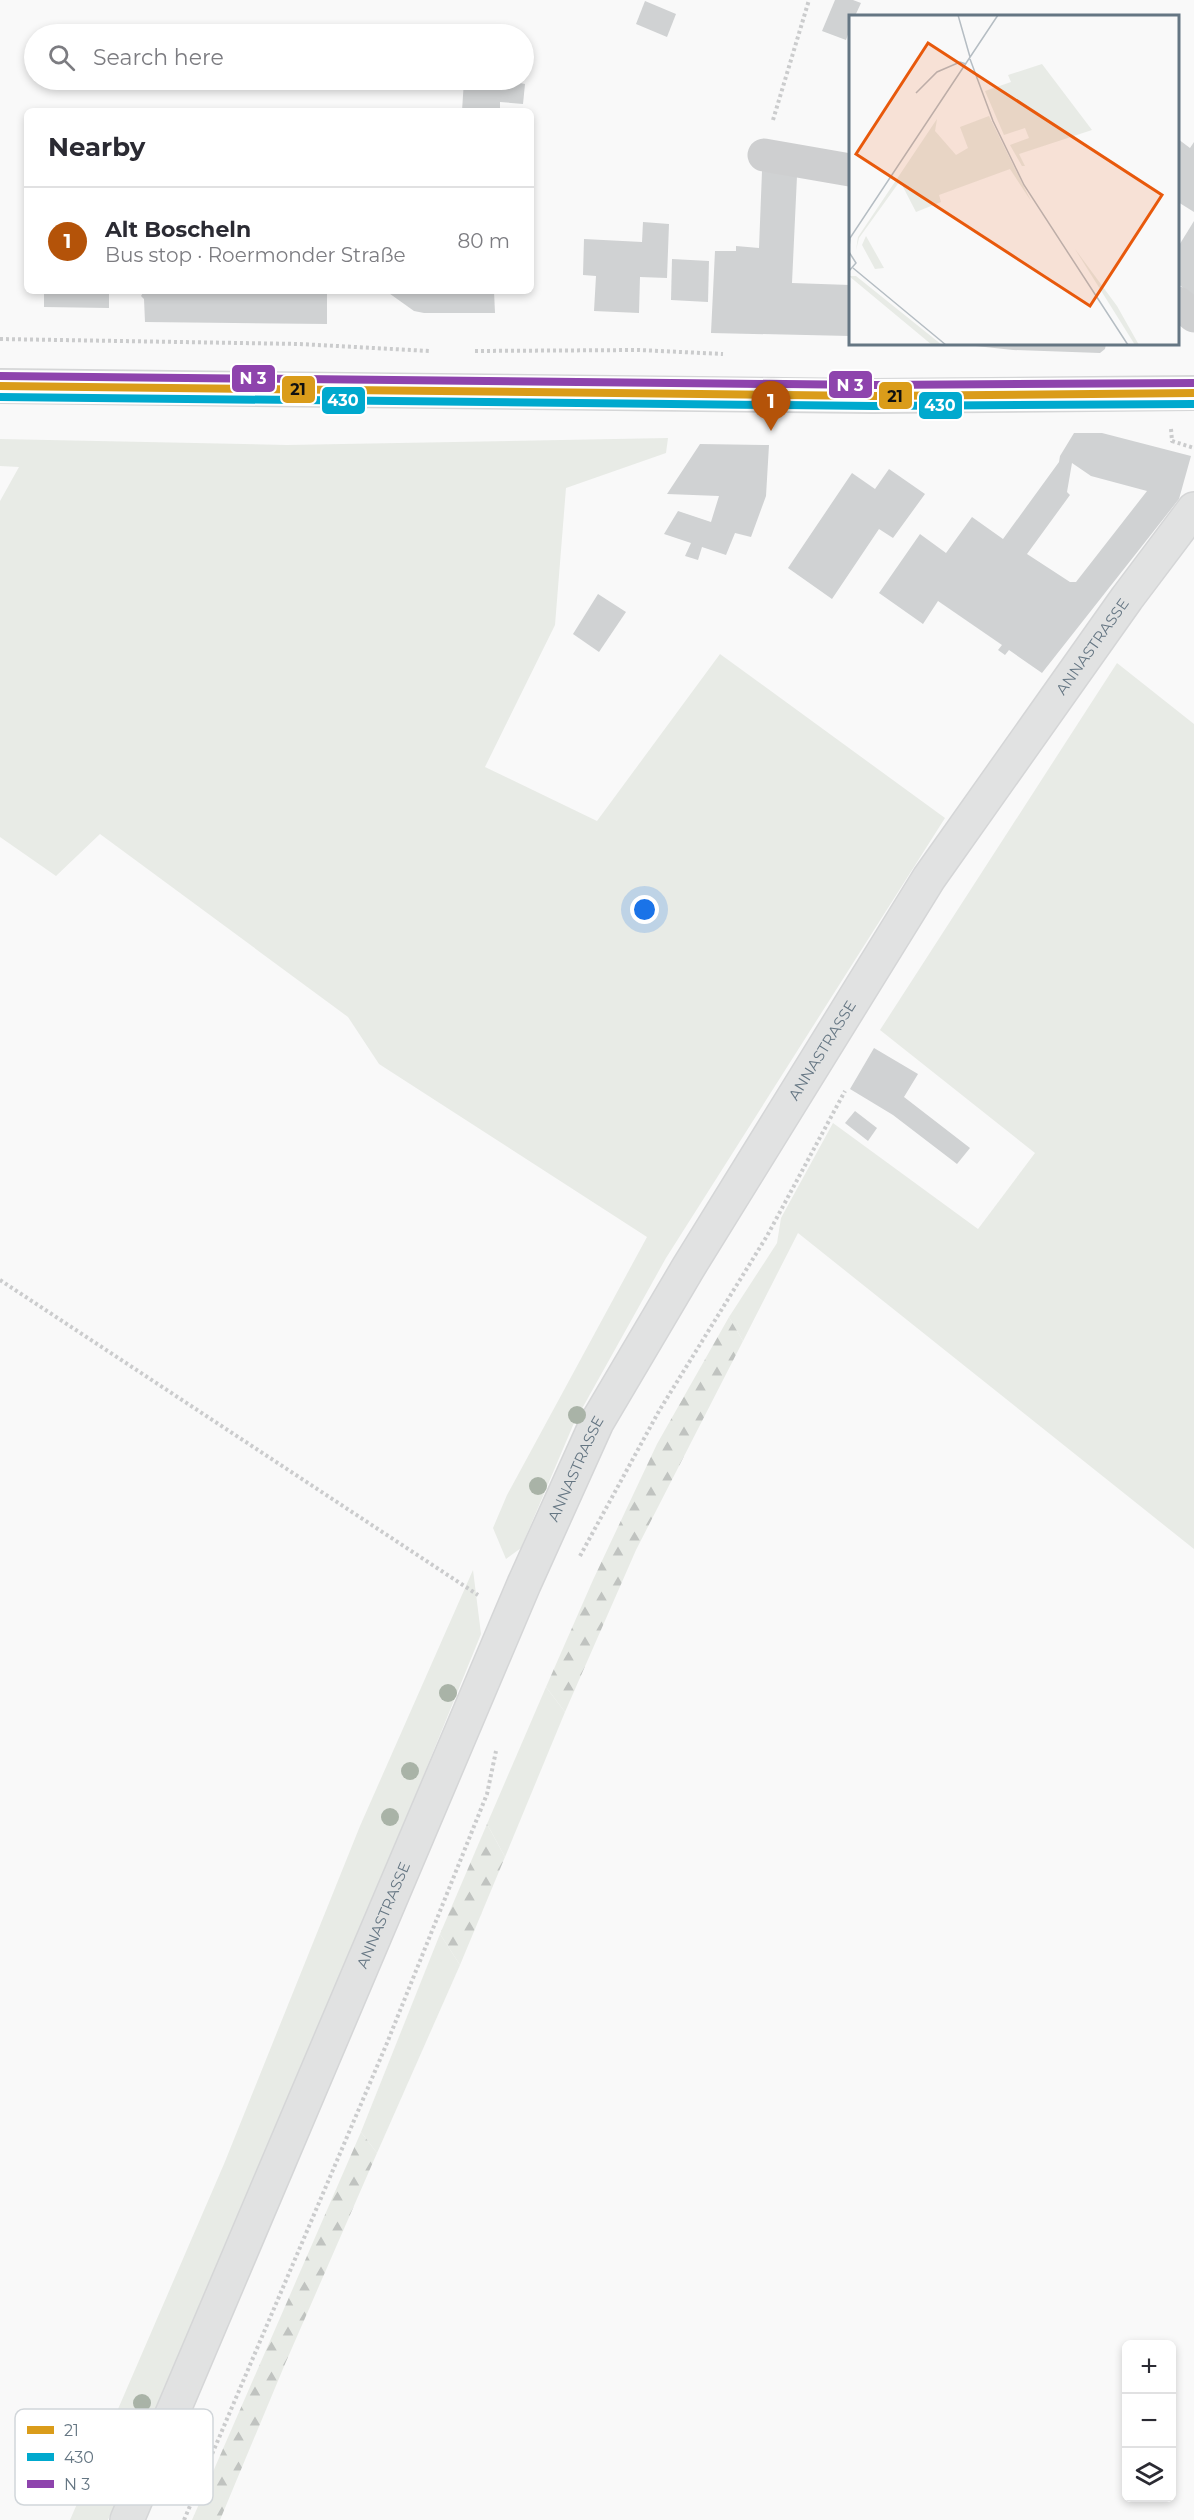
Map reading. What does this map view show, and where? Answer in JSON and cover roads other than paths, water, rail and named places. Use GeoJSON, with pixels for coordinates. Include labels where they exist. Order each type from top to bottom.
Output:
{"type":"FeatureCollection","features":[{"type":"Feature","properties":{"kind":"main road"},"geometry":{"type":"LineString","coordinates":[[0,386],[873,396],[1194,393]]}},
{"type":"Feature","properties":{"kind":"main road","name":"ANNASTRASSE"},"geometry":{"type":"LineString","coordinates":[[174,2409],[512,1617],[524,1584],[597,1422],[688,1268],[929,878],[1120,607],[1194,509]]}},
{"type":"Feature","properties":{"kind":"main road","name":"ANNASTRASSE"},"geometry":{"type":"LineString","coordinates":[[127,2520],[133,2505]]}},
{"type":"Feature","properties":{"kind":"lane"},"geometry":{"type":"LineString","coordinates":[[764,155],[849,170]]}},
{"type":"Feature","properties":{"kind":"lane"},"geometry":{"type":"LineString","coordinates":[[1179,304],[1194,316]]}},
{"type":"Feature","properties":{"kind":"place","name":"Alt Boscheln"},"geometry":{"type":"Point","coordinates":[771,431]}}]}
